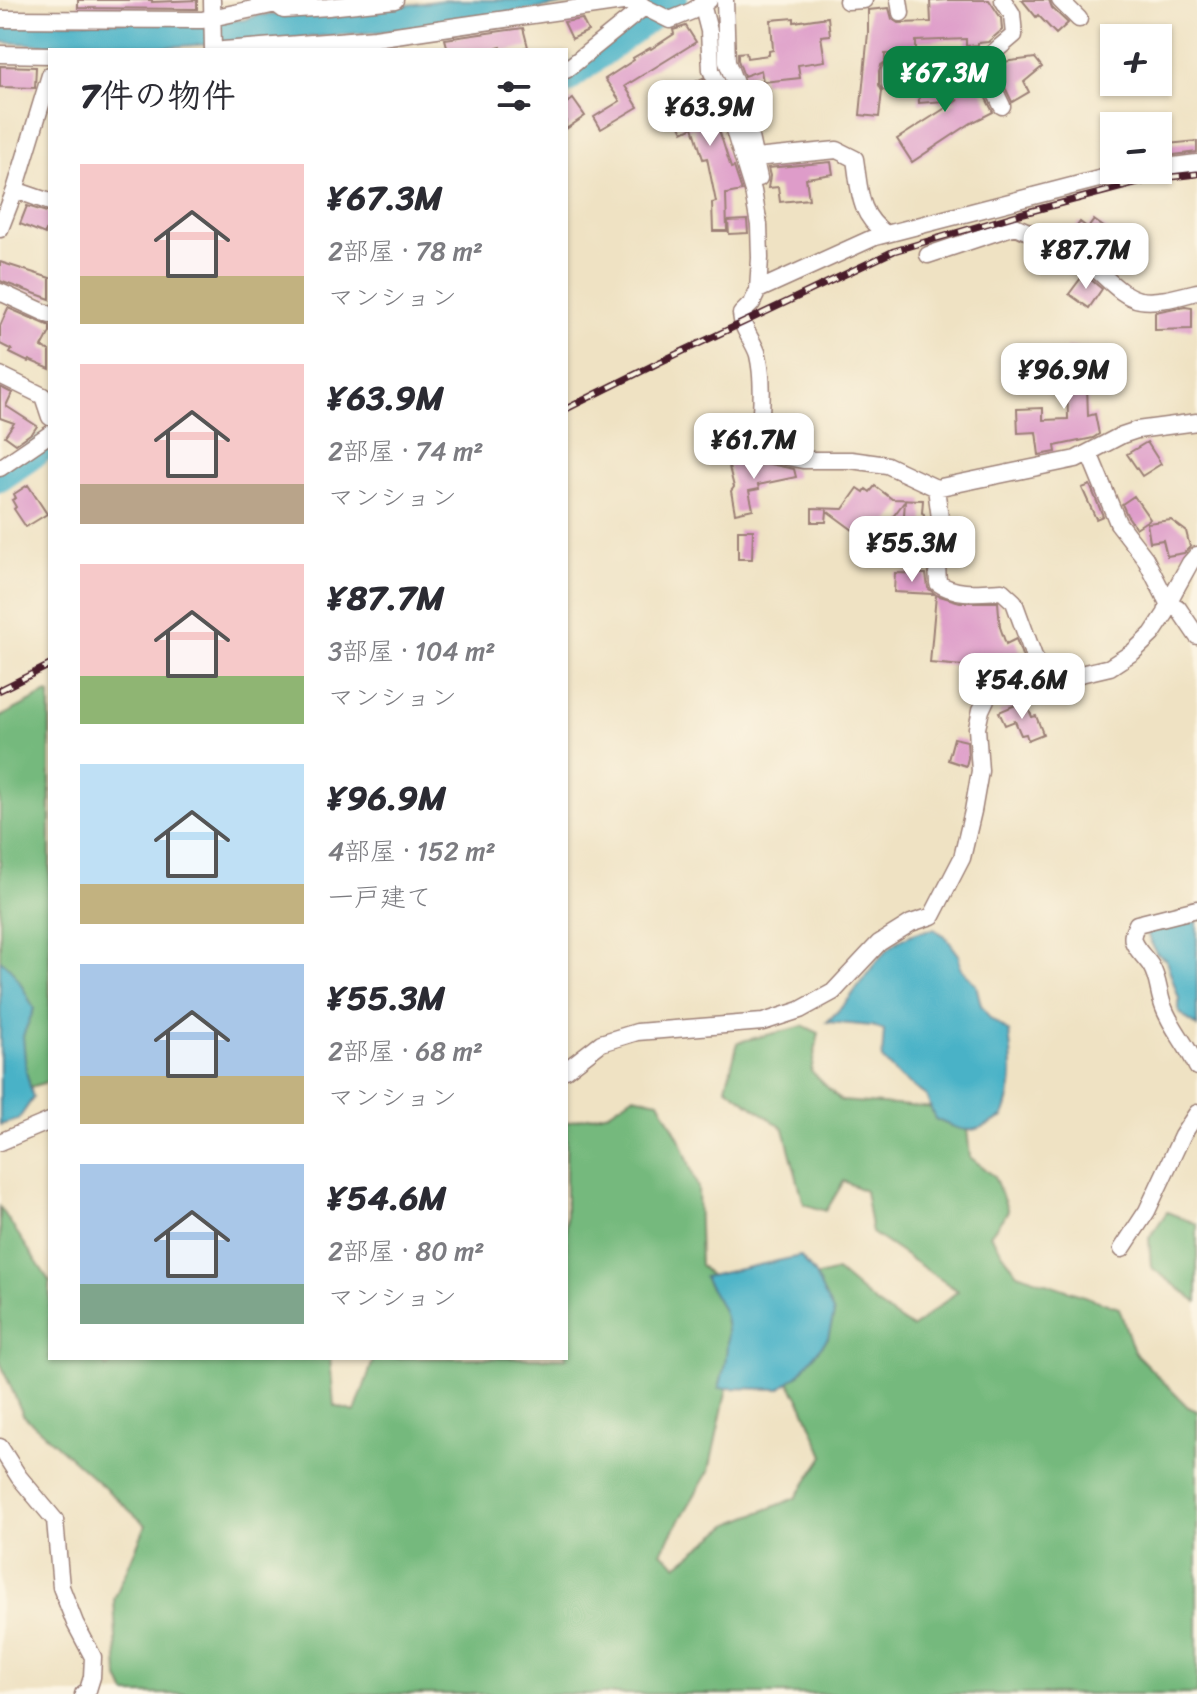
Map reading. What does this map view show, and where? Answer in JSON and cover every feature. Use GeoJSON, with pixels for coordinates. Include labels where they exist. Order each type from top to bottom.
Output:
{"type":"FeatureCollection","features":[{"type":"Feature","properties":{"kind":"street"},"geometry":{"type":"LineString","coordinates":[[0,1],[3,19],[202,20],[213,13],[276,4],[284,10],[395,0]]}},
{"type":"Feature","properties":{"kind":"street"},"geometry":{"type":"LineString","coordinates":[[213,13],[216,48],[375,38],[636,0],[670,20],[706,2],[711,70],[725,101],[753,191],[764,288]]}},
{"type":"Feature","properties":{"kind":"street"},"geometry":{"type":"LineString","coordinates":[[725,0],[727,62],[742,101],[765,206],[771,253],[764,288]]}},
{"type":"Feature","properties":{"kind":"street"},"geometry":{"type":"LineString","coordinates":[[848,5],[864,0]]}},
{"type":"Feature","properties":{"kind":"street"},"geometry":{"type":"LineString","coordinates":[[890,84],[890,71],[981,63],[1014,35],[1012,14],[1003,0]]}},
{"type":"Feature","properties":{"kind":"street"},"geometry":{"type":"LineString","coordinates":[[1060,0],[1079,19]]}},
{"type":"Feature","properties":{"kind":"street"},"geometry":{"type":"LineString","coordinates":[[568,68],[644,7]]}},
{"type":"Feature","properties":{"kind":"street"},"geometry":{"type":"LineString","coordinates":[[0,54],[48,55]]}},
{"type":"Feature","properties":{"kind":"street"},"geometry":{"type":"LineString","coordinates":[[981,63],[1002,106]]}},
{"type":"Feature","properties":{"kind":"street"},"geometry":{"type":"LineString","coordinates":[[0,229],[48,82]]}},
{"type":"Feature","properties":{"kind":"street"},"geometry":{"type":"LineString","coordinates":[[755,158],[837,150],[855,159],[865,214],[873,225],[886,234]]}},
{"type":"Feature","properties":{"kind":"street"},"geometry":{"type":"LineString","coordinates":[[1172,166],[1197,163]]}},
{"type":"Feature","properties":{"kind":"street"},"geometry":{"type":"LineString","coordinates":[[1100,179],[875,237],[764,288],[741,314],[742,323],[758,354],[761,388],[759,451],[803,460],[851,460],[887,465],[936,488],[1076,459],[1137,430],[1197,422]]}},
{"type":"Feature","properties":{"kind":"street"},"geometry":{"type":"LineString","coordinates":[[15,190],[48,201]]}},
{"type":"Feature","properties":{"kind":"street"},"geometry":{"type":"LineString","coordinates":[[928,255],[1015,226],[1090,265],[1119,289],[1140,300],[1168,299],[1197,292]]}},
{"type":"Feature","properties":{"kind":"street"},"geometry":{"type":"LineString","coordinates":[[0,292],[48,314]]}},
{"type":"Feature","properties":{"kind":"street"},"geometry":{"type":"LineString","coordinates":[[0,375],[47,389]]}},
{"type":"Feature","properties":{"kind":"street"},"geometry":{"type":"LineString","coordinates":[[0,468],[48,435]]}},
{"type":"Feature","properties":{"kind":"street"},"geometry":{"type":"LineString","coordinates":[[1089,453],[1118,523],[1145,558],[1168,603],[1178,608],[1197,636]]}},
{"type":"Feature","properties":{"kind":"street"},"geometry":{"type":"LineString","coordinates":[[936,488],[942,533],[937,565],[938,583],[947,589],[1002,591],[1014,602],[1040,673]]}},
{"type":"Feature","properties":{"kind":"street"},"geometry":{"type":"LineString","coordinates":[[568,1068],[601,1043],[637,1032],[763,1022],[800,1010],[833,992],[879,943],[911,923],[932,916],[962,858],[980,771],[977,728],[990,691],[1040,673],[1076,675],[1110,667],[1133,652],[1152,634],[1166,613],[1168,603],[1197,555]]}},
{"type":"Feature","properties":{"kind":"street"},"geometry":{"type":"LineString","coordinates":[[1197,909],[1137,924],[1132,940],[1153,968],[1163,1006],[1197,1067]]}},
{"type":"Feature","properties":{"kind":"street"},"geometry":{"type":"LineString","coordinates":[[1122,1249],[1147,1211],[1182,1136],[1197,1113]]}},
{"type":"Feature","properties":{"kind":"street"},"geometry":{"type":"LineString","coordinates":[[0,1142],[48,1122]]}},
{"type":"Feature","properties":{"kind":"street"},"geometry":{"type":"LineString","coordinates":[[0,1447],[19,1477],[55,1520],[61,1587],[93,1657],[92,1677],[88,1690],[83,1694]]}},
{"type":"Feature","properties":{"kind":"street"},"geometry":{"type":"LineString","coordinates":[[92,1677],[98,1694]]}},
{"type":"Feature","properties":{"kind":"green space"},"geometry":{"type":"Polygon","coordinates":[[[48,693],[48,1082],[14,1092],[0,1112],[0,717],[48,693]]]}},
{"type":"Feature","properties":{"kind":"green space"},"geometry":{"type":"Polygon","coordinates":[[[804,1026],[819,1033],[811,1071],[841,1101],[937,1108],[966,1119],[970,1157],[994,1176],[1008,1211],[990,1235],[1017,1273],[1119,1308],[1134,1352],[1188,1407],[1197,1411],[1197,1694],[126,1694],[118,1676],[114,1599],[146,1525],[23,1415],[0,1362],[0,1207],[48,1279],[48,1360],[101,1360],[106,1367],[122,1360],[330,1360],[334,1406],[355,1412],[373,1360],[568,1360],[568,1122],[609,1112],[633,1096],[659,1101],[682,1144],[698,1188],[700,1265],[724,1290],[740,1328],[709,1471],[661,1552],[677,1565],[730,1524],[796,1498],[824,1456],[803,1406],[783,1371],[787,1284],[837,1271],[876,1304],[912,1328],[958,1291],[872,1233],[865,1191],[844,1181],[826,1211],[804,1204],[784,1129],[726,1087],[738,1042],[804,1026]]]}},
{"type":"Feature","properties":{"kind":"green space"},"geometry":{"type":"Polygon","coordinates":[[[1167,1212],[1197,1224],[1197,1302],[1151,1267],[1149,1238],[1167,1212]]]}},
{"type":"Feature","properties":{"kind":"water"},"geometry":{"type":"Polygon","coordinates":[[[444,0],[595,0],[390,31],[275,40],[166,47],[0,42],[0,23],[244,20],[258,15],[350,13],[444,0]]]}},
{"type":"Feature","properties":{"kind":"water"},"geometry":{"type":"Polygon","coordinates":[[[1197,921],[1197,1027],[1179,1012],[1179,999],[1166,960],[1156,953],[1146,931],[1197,921]]]}},
{"type":"Feature","properties":{"kind":"water"},"geometry":{"type":"Polygon","coordinates":[[[934,929],[945,936],[959,955],[960,967],[976,985],[981,1005],[990,1018],[1009,1032],[1012,1075],[1003,1117],[976,1129],[963,1129],[935,1119],[926,1096],[898,1076],[882,1059],[884,1030],[827,1022],[893,945],[905,937],[934,929]]]}},
{"type":"Feature","properties":{"kind":"water"},"geometry":{"type":"Polygon","coordinates":[[[0,960],[16,976],[34,1009],[23,1036],[26,1071],[33,1098],[18,1120],[0,1125],[0,960]]]}},
{"type":"Feature","properties":{"kind":"water"},"geometry":{"type":"Polygon","coordinates":[[[800,1256],[814,1273],[834,1314],[828,1338],[799,1374],[780,1389],[719,1388],[726,1352],[725,1317],[704,1277],[800,1256]]]}},
{"type":"Feature","properties":{"kind":"building"},"geometry":{"type":"Polygon","coordinates":[[[78,0],[197,0],[197,9],[78,8],[78,0]]]}},
{"type":"Feature","properties":{"kind":"building"},"geometry":{"type":"Polygon","coordinates":[[[989,0],[1001,18],[1002,30],[988,42],[978,45],[966,46],[966,39],[916,41],[916,53],[885,54],[885,62],[879,71],[882,91],[879,117],[860,115],[868,10],[889,8],[892,19],[898,23],[931,22],[930,1],[989,0]]]}},
{"type":"Feature","properties":{"kind":"building"},"geometry":{"type":"Polygon","coordinates":[[[1022,0],[1049,0],[1052,8],[1068,23],[1056,34],[1022,0]]]}},
{"type":"Feature","properties":{"kind":"building"},"geometry":{"type":"Polygon","coordinates":[[[828,17],[830,35],[821,36],[825,61],[798,65],[800,78],[763,82],[761,70],[744,76],[738,53],[746,52],[747,58],[769,55],[769,51],[773,50],[771,20],[794,18],[794,22],[828,17]]]}},
{"type":"Feature","properties":{"kind":"building"},"geometry":{"type":"Polygon","coordinates":[[[582,19],[588,31],[572,39],[564,22],[582,19]]]}},
{"type":"Feature","properties":{"kind":"building"},"geometry":{"type":"Polygon","coordinates":[[[686,26],[696,42],[625,86],[638,107],[601,129],[594,117],[620,101],[605,79],[674,34],[673,30],[686,26]]]}},
{"type":"Feature","properties":{"kind":"building"},"geometry":{"type":"Polygon","coordinates":[[[523,28],[528,47],[447,48],[445,39],[523,28]]]}},
{"type":"Feature","properties":{"kind":"building"},"geometry":{"type":"Polygon","coordinates":[[[1035,58],[1042,67],[1024,82],[1029,92],[1012,102],[995,66],[1002,62],[1035,58]]]}},
{"type":"Feature","properties":{"kind":"building"},"geometry":{"type":"Polygon","coordinates":[[[0,66],[36,67],[35,88],[0,87],[0,66]]]}},
{"type":"Feature","properties":{"kind":"building"},"geometry":{"type":"Polygon","coordinates":[[[958,76],[940,92],[942,94],[975,77],[993,112],[912,162],[897,139],[958,100],[919,103],[918,80],[958,76]]]}},
{"type":"Feature","properties":{"kind":"building"},"geometry":{"type":"Polygon","coordinates":[[[703,78],[715,105],[717,113],[714,114],[731,168],[734,167],[742,191],[726,194],[727,231],[713,231],[712,203],[716,202],[707,158],[703,159],[693,127],[683,132],[675,115],[693,107],[683,88],[703,78]]]}},
{"type":"Feature","properties":{"kind":"building"},"geometry":{"type":"Polygon","coordinates":[[[573,99],[585,116],[568,128],[568,103],[573,99]]]}},
{"type":"Feature","properties":{"kind":"building"},"geometry":{"type":"Polygon","coordinates":[[[1197,141],[1197,152],[1172,155],[1172,144],[1197,141]]]}},
{"type":"Feature","properties":{"kind":"building"},"geometry":{"type":"Polygon","coordinates":[[[831,162],[833,174],[806,178],[809,199],[780,202],[778,187],[768,188],[768,168],[831,162]]]}},
{"type":"Feature","properties":{"kind":"building"},"geometry":{"type":"Polygon","coordinates":[[[27,206],[48,212],[45,234],[20,224],[27,206]]]}},
{"type":"Feature","properties":{"kind":"building"},"geometry":{"type":"Polygon","coordinates":[[[747,220],[748,233],[729,234],[728,221],[747,220]]]}},
{"type":"Feature","properties":{"kind":"building"},"geometry":{"type":"Polygon","coordinates":[[[1094,220],[1109,231],[1098,246],[1104,251],[1099,258],[1068,239],[1080,222],[1088,228],[1094,220]]]}},
{"type":"Feature","properties":{"kind":"building"},"geometry":{"type":"Polygon","coordinates":[[[0,262],[48,277],[48,298],[0,281],[0,262]]]}},
{"type":"Feature","properties":{"kind":"building"},"geometry":{"type":"Polygon","coordinates":[[[1084,274],[1102,289],[1089,308],[1069,294],[1084,274]]]}},
{"type":"Feature","properties":{"kind":"building"},"geometry":{"type":"Polygon","coordinates":[[[1192,307],[1192,329],[1155,330],[1155,312],[1192,307]]]}},
{"type":"Feature","properties":{"kind":"building"},"geometry":{"type":"Polygon","coordinates":[[[8,308],[48,325],[48,336],[42,347],[48,350],[48,368],[10,353],[12,350],[0,344],[0,326],[8,308]]]}},
{"type":"Feature","properties":{"kind":"building"},"geometry":{"type":"Polygon","coordinates":[[[1067,347],[1088,349],[1084,386],[1087,386],[1088,416],[1095,414],[1099,434],[1055,446],[1056,452],[1039,455],[1036,432],[1018,433],[1017,409],[1043,408],[1043,420],[1068,419],[1067,379],[1064,379],[1067,347]]]}},
{"type":"Feature","properties":{"kind":"building"},"geometry":{"type":"Polygon","coordinates":[[[0,387],[12,393],[6,406],[37,426],[16,444],[5,436],[14,423],[0,418],[0,387]]]}},
{"type":"Feature","properties":{"kind":"building"},"geometry":{"type":"Polygon","coordinates":[[[1147,442],[1161,464],[1142,476],[1127,454],[1147,442]]]}},
{"type":"Feature","properties":{"kind":"building"},"geometry":{"type":"Polygon","coordinates":[[[752,460],[753,466],[765,463],[794,469],[796,477],[758,485],[759,489],[749,491],[753,509],[735,513],[731,491],[734,487],[728,463],[752,460]]]}},
{"type":"Feature","properties":{"kind":"building"},"geometry":{"type":"Polygon","coordinates":[[[28,485],[47,514],[26,527],[12,500],[16,498],[14,494],[28,485]]]}},
{"type":"Feature","properties":{"kind":"building"},"geometry":{"type":"Polygon","coordinates":[[[1090,485],[1103,516],[1096,519],[1082,488],[1090,485]]]}},
{"type":"Feature","properties":{"kind":"building"},"geometry":{"type":"Polygon","coordinates":[[[875,486],[892,499],[923,500],[923,545],[902,544],[905,501],[872,544],[827,511],[826,522],[812,522],[812,508],[843,509],[858,488],[870,492],[875,486]]]}},
{"type":"Feature","properties":{"kind":"building"},"geometry":{"type":"Polygon","coordinates":[[[1134,496],[1150,519],[1136,528],[1122,504],[1134,496]]]}},
{"type":"Feature","properties":{"kind":"building"},"geometry":{"type":"Polygon","coordinates":[[[1171,520],[1186,531],[1190,547],[1184,553],[1167,556],[1163,540],[1150,542],[1147,523],[1171,520]]]}},
{"type":"Feature","properties":{"kind":"building"},"geometry":{"type":"Polygon","coordinates":[[[738,530],[753,530],[752,559],[738,559],[738,530]]]}},
{"type":"Feature","properties":{"kind":"building"},"geometry":{"type":"Polygon","coordinates":[[[895,573],[926,574],[928,588],[935,594],[894,592],[895,573]]]}},
{"type":"Feature","properties":{"kind":"building"},"geometry":{"type":"Polygon","coordinates":[[[936,595],[960,602],[998,602],[1000,627],[1006,644],[1016,639],[1024,661],[993,678],[987,668],[978,673],[974,667],[930,663],[936,595]]]}},
{"type":"Feature","properties":{"kind":"building"},"geometry":{"type":"Polygon","coordinates":[[[1020,703],[1022,707],[1027,705],[1032,717],[1036,716],[1043,734],[1028,740],[1026,734],[1021,735],[1015,721],[1005,725],[999,712],[1020,703]]]}},
{"type":"Feature","properties":{"kind":"building"},"geometry":{"type":"Polygon","coordinates":[[[954,738],[967,741],[966,766],[948,760],[954,738]]]}},
{"type":"Feature","properties":{"kind":"waterway"},"geometry":{"type":"LineString","coordinates":[[568,80],[675,0]]}},
{"type":"Feature","properties":{"kind":"waterway"},"geometry":{"type":"LineString","coordinates":[[0,479],[48,445]]}},
{"type":"Feature","properties":{"kind":"railway"},"geometry":{"type":"LineString","coordinates":[[568,408],[894,251],[1153,179],[1197,174]]}},
{"type":"Feature","properties":{"kind":"railway"},"geometry":{"type":"LineString","coordinates":[[0,690],[48,666]]}}]}
